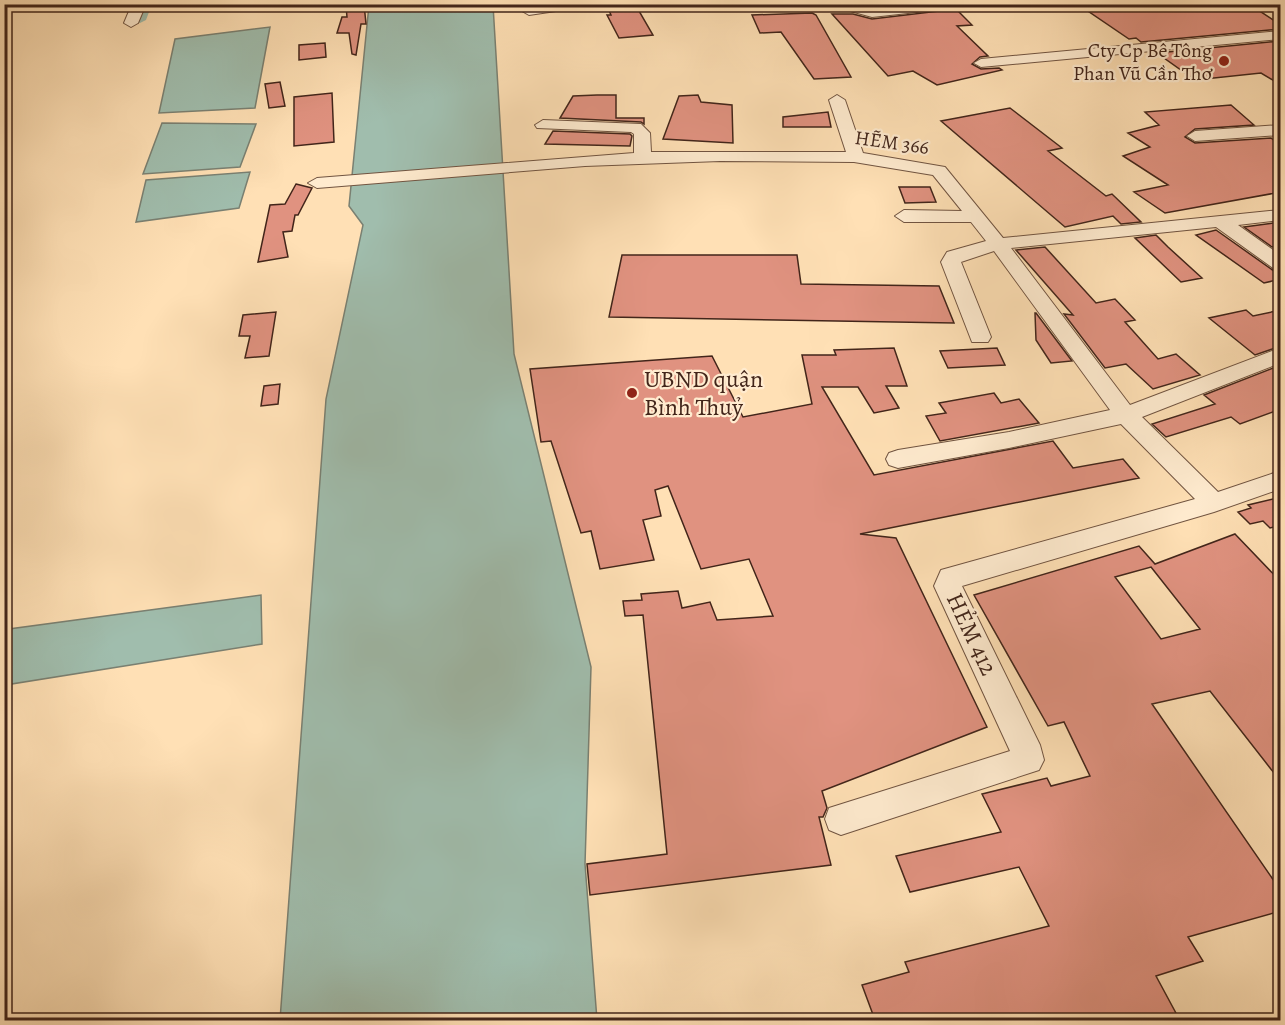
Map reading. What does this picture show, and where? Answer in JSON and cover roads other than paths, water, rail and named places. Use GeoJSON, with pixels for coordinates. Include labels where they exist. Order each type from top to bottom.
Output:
{"type":"FeatureCollection","features":[{"type":"Feature","properties":{"kind":"street"},"geometry":{"type":"LineString","coordinates":[[132,23],[139,4]]}},
{"type":"Feature","properties":{"kind":"street"},"geometry":{"type":"LineString","coordinates":[[529,11],[576,4]]}},
{"type":"Feature","properties":{"kind":"street"},"geometry":{"type":"LineString","coordinates":[[831,4],[872,13],[953,4]]}},
{"type":"Feature","properties":{"kind":"street"},"geometry":{"type":"LineString","coordinates":[[981,63],[1281,35]]}},
{"type":"Feature","properties":{"kind":"street"},"geometry":{"type":"LineString","coordinates":[[837,100],[856,158]]}},
{"type":"Feature","properties":{"kind":"street"},"geometry":{"type":"LineString","coordinates":[[543,124],[635,127],[642,133],[643,157]]}},
{"type":"Feature","properties":{"kind":"street"},"geometry":{"type":"LineString","coordinates":[[1195,136],[1281,130]]}},
{"type":"Feature","properties":{"kind":"street","name":"HẼM 366"},"geometry":{"type":"LineString","coordinates":[[317,183],[643,157],[856,158],[939,171],[998,244],[1126,415],[1214,503]]}},
{"type":"Feature","properties":{"kind":"street"},"geometry":{"type":"LineString","coordinates":[[980,338],[951,262],[954,256],[998,244],[1281,214]]}},
{"type":"Feature","properties":{"kind":"street"},"geometry":{"type":"LineString","coordinates":[[904,216],[976,217]]}},
{"type":"Feature","properties":{"kind":"street"},"geometry":{"type":"LineString","coordinates":[[1220,221],[1281,264]]}},
{"type":"Feature","properties":{"kind":"street"},"geometry":{"type":"LineString","coordinates":[[898,459],[1009,440],[1126,415],[1281,355]]}},
{"type":"Feature","properties":{"kind":"street"},"geometry":{"type":"LineString","coordinates":[[1214,503],[1281,480]]}},
{"type":"Feature","properties":{"kind":"street","name":"HẺM 412"},"geometry":{"type":"LineString","coordinates":[[841,819],[1029,760],[1024,744],[948,586],[951,578],[1214,503]]}},
{"type":"Feature","properties":{"kind":"waterway"},"geometry":{"type":"LineString","coordinates":[[140,20],[147,4]]}},
{"type":"Feature","properties":{"kind":"place","name":"Cty Cp Bê Tông Phan Vũ Cần Thơ"},"geometry":{"type":"Point","coordinates":[1224,61]}},
{"type":"Feature","properties":{"kind":"place","name":"UBND quận Bình Thuỷ"},"geometry":{"type":"Point","coordinates":[632,393]}}]}
